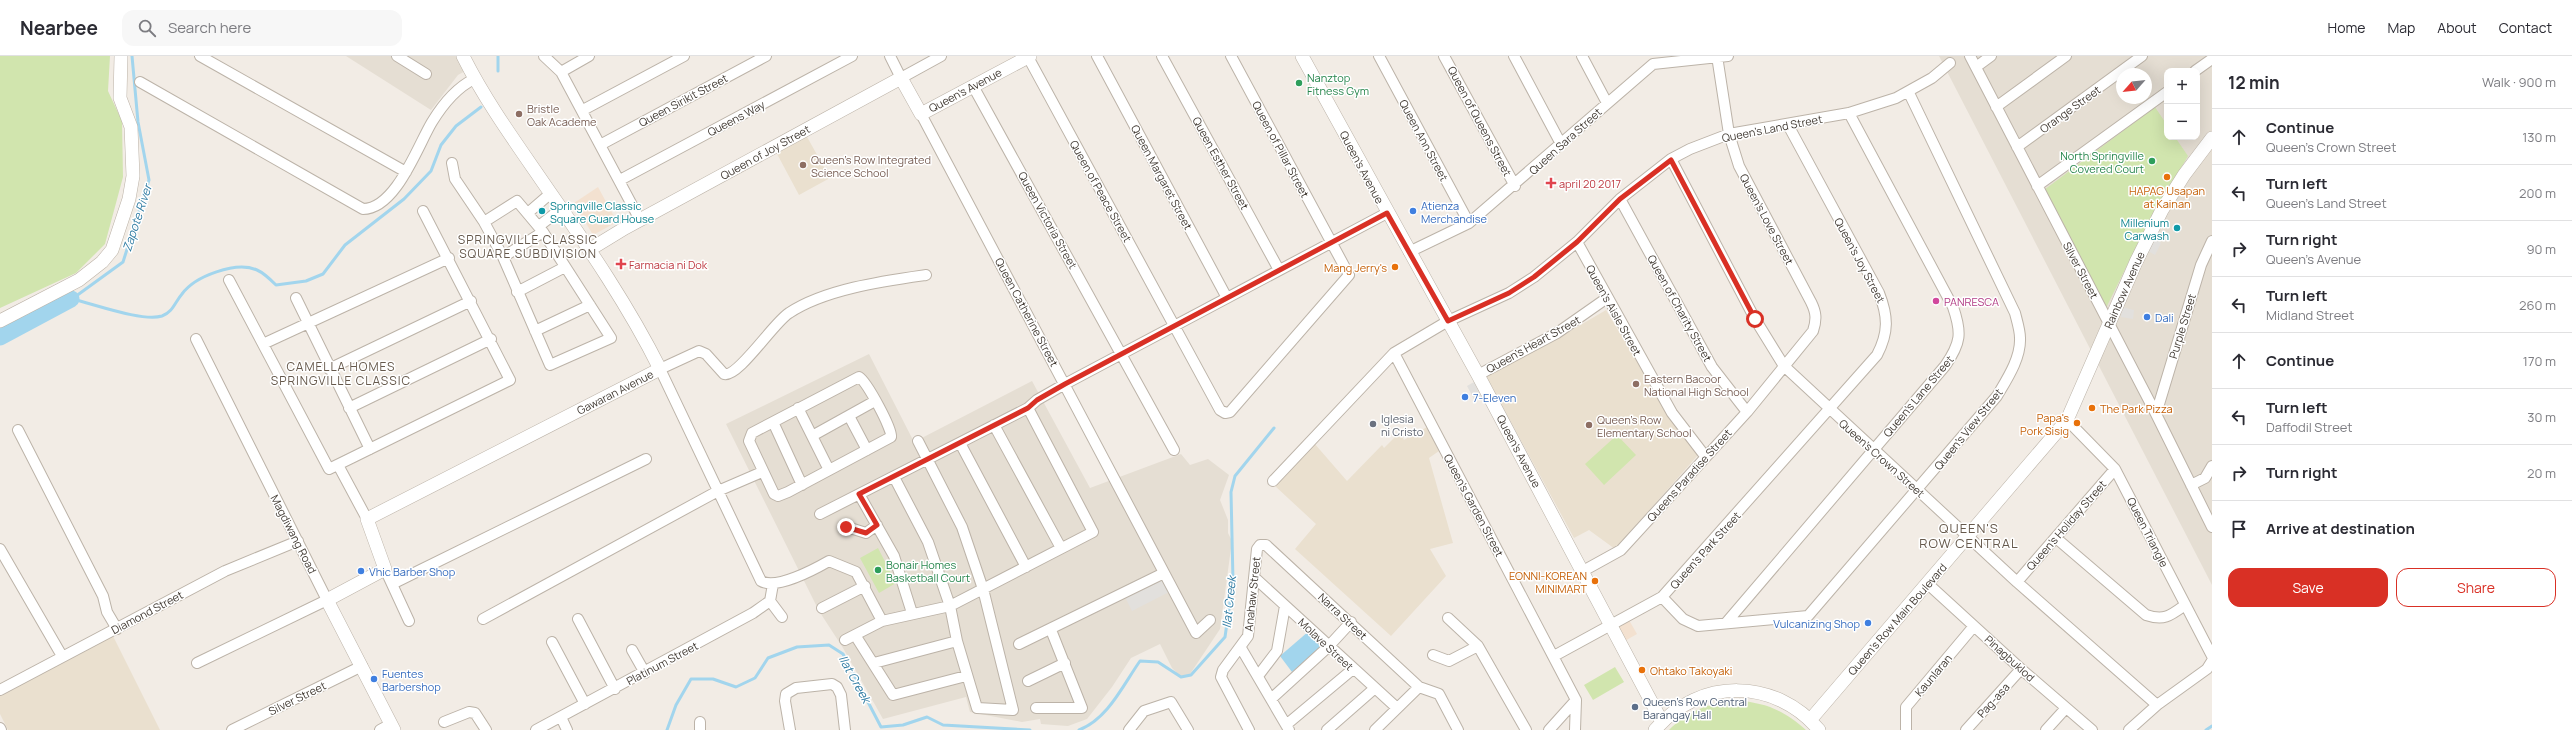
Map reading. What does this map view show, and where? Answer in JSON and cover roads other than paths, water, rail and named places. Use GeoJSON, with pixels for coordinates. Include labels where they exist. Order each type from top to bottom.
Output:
{"type":"FeatureCollection","features":[{"type":"Feature","properties":{"kind":"street"},"geometry":{"type":"LineString","coordinates":[[0,321],[79,280],[102,262],[112,250],[129,199],[133,176],[131,127],[120,98],[121,56]]}},
{"type":"Feature","properties":{"kind":"street"},"geometry":{"type":"LineString","coordinates":[[200,56],[406,172]]}},
{"type":"Feature","properties":{"kind":"street"},"geometry":{"type":"LineString","coordinates":[[397,56],[426,74]]}},
{"type":"Feature","properties":{"kind":"street","name":"Gawaran Avenue"},"geometry":{"type":"LineString","coordinates":[[367,519],[660,369],[646,340],[589,250],[483,96],[463,56]]}},
{"type":"Feature","properties":{"kind":"street"},"geometry":{"type":"LineString","coordinates":[[544,56],[561,72],[583,110],[640,220]]}},
{"type":"Feature","properties":{"kind":"street"},"geometry":{"type":"LineString","coordinates":[[561,72],[589,56]]}},
{"type":"Feature","properties":{"kind":"street"},"geometry":{"type":"LineString","coordinates":[[583,110],[684,56]]}},
{"type":"Feature","properties":{"kind":"street","name":"Queen Sirikit Street"},"geometry":{"type":"LineString","coordinates":[[600,145],[766,56]]}},
{"type":"Feature","properties":{"kind":"street","name":"Queens Way"},"geometry":{"type":"LineString","coordinates":[[620,180],[852,56]]}},
{"type":"Feature","properties":{"kind":"street","name":"Queen Catherine Street"},"geometry":{"type":"LineString","coordinates":[[890,56],[1196,633],[1210,620]]}},
{"type":"Feature","properties":{"kind":"street","name":"Queen of Joy Street"},"geometry":{"type":"LineString","coordinates":[[589,250],[640,220],[941,56]]}},
{"type":"Feature","properties":{"kind":"street","name":"Queen Margaret Street"},"geometry":{"type":"LineString","coordinates":[[1097,56],[1227,298]]}},
{"type":"Feature","properties":{"kind":"street","name":"Queen Esther Street"},"geometry":{"type":"LineString","coordinates":[[1162,56],[1279,270]]}},
{"type":"Feature","properties":{"kind":"street","name":"Queen of Pillar Street"},"geometry":{"type":"LineString","coordinates":[[1174,325],[1220,410],[1225,413],[1230,412],[1348,275],[1332,242],[1231,56]]}},
{"type":"Feature","properties":{"kind":"street","name":"Queen's Avenue"},"geometry":{"type":"LineString","coordinates":[[1302,56],[1387,213],[1478,374],[1583,571],[1659,726]]}},
{"type":"Feature","properties":{"kind":"street","name":"Queen Ann Street"},"geometry":{"type":"LineString","coordinates":[[1379,56],[1470,223]]}},
{"type":"Feature","properties":{"kind":"street","name":"Queen of Queens Street"},"geometry":{"type":"LineString","coordinates":[[1444,56],[1515,186]]}},
{"type":"Feature","properties":{"kind":"street"},"geometry":{"type":"LineString","coordinates":[[1514,56],[1561,144]]}},
{"type":"Feature","properties":{"kind":"street"},"geometry":{"type":"LineString","coordinates":[[1582,56],[1607,103]]}},
{"type":"Feature","properties":{"kind":"street","name":"Queen Sara Street"},"geometry":{"type":"LineString","coordinates":[[1409,252],[1470,223],[1515,186],[1607,103],[1651,60],[1728,56]]}},
{"type":"Feature","properties":{"kind":"street","name":"Silver Street"},"geometry":{"type":"LineString","coordinates":[[1970,56],[2156,414],[2212,527]]}},
{"type":"Feature","properties":{"kind":"street"},"geometry":{"type":"LineString","coordinates":[[1976,67],[1991,56]]}},
{"type":"Feature","properties":{"kind":"street"},"geometry":{"type":"LineString","coordinates":[[1996,107],[2066,56]]}},
{"type":"Feature","properties":{"kind":"street","name":"Orange Street"},"geometry":{"type":"LineString","coordinates":[[2017,147],[2142,56]]}},
{"type":"Feature","properties":{"kind":"street","name":"Queen's Avenue"},"geometry":{"type":"LineString","coordinates":[[921,114],[1029,57]]}},
{"type":"Feature","properties":{"kind":"street","name":"Queen of Peace Street"},"geometry":{"type":"LineString","coordinates":[[1029,57],[1174,325]]}},
{"type":"Feature","properties":{"kind":"street","name":"Queen's Love Street"},"geometry":{"type":"LineString","coordinates":[[1717,57],[1729,134],[1739,166],[1816,313],[1813,331],[1784,366]]}},
{"type":"Feature","properties":{"kind":"street"},"geometry":{"type":"LineString","coordinates":[[2199,68],[2212,59]]}},
{"type":"Feature","properties":{"kind":"street","name":"Queen's Land Street"},"geometry":{"type":"LineString","coordinates":[[1448,321],[1509,293],[1534,277],[1577,242],[1620,199],[1671,160],[1690,149],[1729,134],[1788,125],[1849,113],[1909,93],[1954,60]]}},
{"type":"Feature","properties":{"kind":"street"},"geometry":{"type":"LineString","coordinates":[[140,82],[363,209],[370,209],[385,199],[406,172],[432,122],[458,88],[474,79]]}},
{"type":"Feature","properties":{"kind":"street","name":"Queen Victoria Street"},"geometry":{"type":"LineString","coordinates":[[973,86],[1122,353],[1174,450]]}},
{"type":"Feature","properties":{"kind":"street","name":"Queen's View Street"},"geometry":{"type":"LineString","coordinates":[[1726,623],[1808,616],[1997,396],[2017,357],[2020,338],[2015,313],[1909,93]]}},
{"type":"Feature","properties":{"kind":"street"},"geometry":{"type":"LineString","coordinates":[[2037,186],[2164,94]]}},
{"type":"Feature","properties":{"kind":"street","name":"Queen's Lane Street"},"geometry":{"type":"LineString","coordinates":[[1726,623],[1954,352],[1959,340],[1959,324],[1953,307],[1849,113]]}},
{"type":"Feature","properties":{"kind":"street","name":"Queen's Joy Street"},"geometry":{"type":"LineString","coordinates":[[1788,125],[1879,293],[1888,322],[1885,339],[1877,355],[1829,410]]}},
{"type":"Feature","properties":{"kind":"street","name":"Rainbow Avenue"},"geometry":{"type":"LineString","coordinates":[[2092,363],[2162,210],[2184,175],[2212,138]]}},
{"type":"Feature","properties":{"kind":"street","name":"Queen's Crown Street"},"geometry":{"type":"LineString","coordinates":[[1671,160],[1755,319],[1784,366],[1872,450],[2017,582],[2157,705]]}},
{"type":"Feature","properties":{"kind":"street"},"geometry":{"type":"LineString","coordinates":[[452,163],[455,179],[484,222],[503,257],[550,364],[611,338],[541,229],[529,212],[517,201],[484,222]]}},
{"type":"Feature","properties":{"kind":"street"},"geometry":{"type":"LineString","coordinates":[[529,212],[551,193]]}},
{"type":"Feature","properties":{"kind":"street","name":"Queen of Charity Street"},"geometry":{"type":"LineString","coordinates":[[1620,199],[1712,367],[1748,412]]}},
{"type":"Feature","properties":{"kind":"street"},"geometry":{"type":"LineString","coordinates":[[503,257],[541,229],[561,209]]}},
{"type":"Feature","properties":{"kind":"street"},"geometry":{"type":"LineString","coordinates":[[228,280],[329,469],[510,380],[491,339],[424,211]]}},
{"type":"Feature","properties":{"kind":"street"},"geometry":{"type":"LineString","coordinates":[[820,514],[1028,408],[1037,400],[1122,353],[1387,213]]}},
{"type":"Feature","properties":{"kind":"street","name":"Purple Street"},"geometry":{"type":"LineString","coordinates":[[2156,414],[2201,264],[2212,241]]}},
{"type":"Feature","properties":{"kind":"street","name":"Queen's Aisle Street"},"geometry":{"type":"LineString","coordinates":[[1577,242],[1672,413],[1705,456]]}},
{"type":"Feature","properties":{"kind":"street"},"geometry":{"type":"LineString","coordinates":[[263,344],[449,258]]}},
{"type":"Feature","properties":{"kind":"street"},"geometry":{"type":"LineString","coordinates":[[518,292],[565,267]]}},
{"type":"Feature","properties":{"kind":"street"},"geometry":{"type":"LineString","coordinates":[[882,621],[866,586],[856,572],[829,561],[803,575],[773,584],[766,584],[761,581],[660,369],[699,351],[706,354],[724,374],[729,374],[750,356],[766,334],[794,310],[847,290],[926,275]]}},
{"type":"Feature","properties":{"kind":"street"},"geometry":{"type":"LineString","coordinates":[[296,298],[329,369],[370,449]]}},
{"type":"Feature","properties":{"kind":"street","name":"Queen's Heart Street"},"geometry":{"type":"LineString","coordinates":[[1478,374],[1557,333],[1607,298]]}},
{"type":"Feature","properties":{"kind":"street"},"geometry":{"type":"LineString","coordinates":[[329,369],[471,301]]}},
{"type":"Feature","properties":{"kind":"street"},"geometry":{"type":"LineString","coordinates":[[536,331],[590,305]]}},
{"type":"Feature","properties":{"kind":"street"},"geometry":{"type":"LineString","coordinates":[[1273,481],[1394,353],[1448,321]]}},
{"type":"Feature","properties":{"kind":"street","name":"Magdiwang Road"},"geometry":{"type":"LineString","coordinates":[[196,339],[327,600],[362,666],[388,728]]}},
{"type":"Feature","properties":{"kind":"street"},"geometry":{"type":"LineString","coordinates":[[349,408],[491,339]]}},
{"type":"Feature","properties":{"kind":"street","name":"Queen's Garden Street"},"geometry":{"type":"LineString","coordinates":[[1394,353],[1576,700]]}},
{"type":"Feature","properties":{"kind":"street","name":"Queen's Row Main Boulevard"},"geometry":{"type":"LineString","coordinates":[[1810,720],[2067,420],[2092,363]]}},
{"type":"Feature","properties":{"kind":"street","name":"Queens Paradise Street"},"geometry":{"type":"LineString","coordinates":[[1583,571],[1622,550],[1705,456],[1748,412],[1784,366]]}},
{"type":"Feature","properties":{"kind":"street"},"geometry":{"type":"LineString","coordinates":[[859,377],[867,386],[875,401],[892,435],[783,495],[774,494],[762,472],[750,437],[752,433],[859,377]]}},
{"type":"Feature","properties":{"kind":"street"},"geometry":{"type":"LineString","coordinates":[[812,436],[875,401]]}},
{"type":"Feature","properties":{"kind":"street"},"geometry":{"type":"LineString","coordinates":[[798,408],[829,470]]}},
{"type":"Feature","properties":{"kind":"street"},"geometry":{"type":"LineString","coordinates":[[845,640],[882,621],[950,606],[1093,532],[1028,408]]}},
{"type":"Feature","properties":{"kind":"street","name":"Queen's Park Street"},"geometry":{"type":"LineString","coordinates":[[1554,656],[1662,597],[1829,410]]}},
{"type":"Feature","properties":{"kind":"street"},"geometry":{"type":"LineString","coordinates":[[849,416],[867,450]]}},
{"type":"Feature","properties":{"kind":"street","name":"Queen Triangle"},"geometry":{"type":"LineString","coordinates":[[2067,420],[2115,469],[2212,656]]}},
{"type":"Feature","properties":{"kind":"street"},"geometry":{"type":"LineString","coordinates":[[773,422],[802,485]]}},
{"type":"Feature","properties":{"kind":"street"},"geometry":{"type":"LineString","coordinates":[[994,426],[1061,548]]}},
{"type":"Feature","properties":{"kind":"street"},"geometry":{"type":"LineString","coordinates":[[18,430],[103,596],[107,612],[117,629]]}},
{"type":"Feature","properties":{"kind":"street"},"geometry":{"type":"LineString","coordinates":[[894,477],[928,542],[950,606],[966,676],[977,708],[1013,710],[983,589],[962,527],[918,442]]}},
{"type":"Feature","properties":{"kind":"street"},"geometry":{"type":"LineString","coordinates":[[960,443],[1026,567]]}},
{"type":"Feature","properties":{"kind":"street"},"geometry":{"type":"LineString","coordinates":[[392,584],[646,458]]}},
{"type":"Feature","properties":{"kind":"street"},"geometry":{"type":"LineString","coordinates":[[338,465],[367,519],[385,569],[409,621]]}},
{"type":"Feature","properties":{"kind":"street"},"geometry":{"type":"LineString","coordinates":[[2191,485],[2204,478],[2212,466]]}},
{"type":"Feature","properties":{"kind":"street","name":"Queen's Holiday Street"},"geometry":{"type":"LineString","coordinates":[[2017,582],[2115,469]]}},
{"type":"Feature","properties":{"kind":"street"},"geometry":{"type":"LineString","coordinates":[[483,619],[718,491],[762,472]]}},
{"type":"Feature","properties":{"kind":"street"},"geometry":{"type":"LineString","coordinates":[[859,494],[894,556],[912,614]]}},
{"type":"Feature","properties":{"kind":"street"},"geometry":{"type":"LineString","coordinates":[[846,527],[866,533],[877,525]]}},
{"type":"Feature","properties":{"kind":"street"},"geometry":{"type":"LineString","coordinates":[[2056,538],[2146,615],[2160,619],[2174,614],[2185,605]]}},
{"type":"Feature","properties":{"kind":"street","name":"Diamond Street"},"geometry":{"type":"LineString","coordinates":[[0,690],[62,656],[225,572],[298,541]]}},
{"type":"Feature","properties":{"kind":"street","name":"Anahaw Street"},"geometry":{"type":"LineString","coordinates":[[1249,730],[1221,677],[1223,670],[1241,648],[1248,636],[1257,549],[1260,545],[1266,545]]}},
{"type":"Feature","properties":{"kind":"street","name":"Narra Street"},"geometry":{"type":"LineString","coordinates":[[1266,545],[1351,622],[1420,688]]}},
{"type":"Feature","properties":{"kind":"street"},"geometry":{"type":"LineString","coordinates":[[0,549],[62,656]]}},
{"type":"Feature","properties":{"kind":"street"},"geometry":{"type":"LineString","coordinates":[[197,663],[327,600],[385,569]]}},
{"type":"Feature","properties":{"kind":"street"},"geometry":{"type":"LineString","coordinates":[[1018,644],[1051,630],[1164,573]]}},
{"type":"Feature","properties":{"kind":"street","name":"Molave Street"},"geometry":{"type":"LineString","coordinates":[[1255,578],[1328,647],[1396,708]]}},
{"type":"Feature","properties":{"kind":"street"},"geometry":{"type":"LineString","coordinates":[[773,584],[770,601],[782,617]]}},
{"type":"Feature","properties":{"kind":"street","name":"Pinagbuklod"},"geometry":{"type":"LineString","coordinates":[[1928,584],[2021,669],[2092,730]]}},
{"type":"Feature","properties":{"kind":"street"},"geometry":{"type":"LineString","coordinates":[[822,608],[866,586]]}},
{"type":"Feature","properties":{"kind":"street"},"geometry":{"type":"LineString","coordinates":[[1662,597],[1683,618],[1694,626],[1726,623]]}},
{"type":"Feature","properties":{"kind":"street","name":"Platinum Street"},"geometry":{"type":"LineString","coordinates":[[536,730],[744,619],[770,601]]}},
{"type":"Feature","properties":{"kind":"street"},"geometry":{"type":"LineString","coordinates":[[1258,676],[1278,651],[1285,606]]}},
{"type":"Feature","properties":{"kind":"street"},"geometry":{"type":"LineString","coordinates":[[1448,618],[1478,646],[1526,730]]}},
{"type":"Feature","properties":{"kind":"street"},"geometry":{"type":"LineString","coordinates":[[578,619],[615,689]]}},
{"type":"Feature","properties":{"kind":"street"},"geometry":{"type":"LineString","coordinates":[[1271,699],[1328,647],[1351,622]]}},
{"type":"Feature","properties":{"kind":"street","name":"Kaunlaran"},"geometry":{"type":"LineString","coordinates":[[1906,730],[1906,707],[1974,626]]}},
{"type":"Feature","properties":{"kind":"street"},"geometry":{"type":"LineString","coordinates":[[1036,708],[1082,708],[1051,630]]}},
{"type":"Feature","properties":{"kind":"street"},"geometry":{"type":"LineString","coordinates":[[855,635],[893,695],[966,676]]}},
{"type":"Feature","properties":{"kind":"street"},"geometry":{"type":"LineString","coordinates":[[874,663],[957,641]]}},
{"type":"Feature","properties":{"kind":"street"},"geometry":{"type":"LineString","coordinates":[[552,642],[585,704]]}},
{"type":"Feature","properties":{"kind":"street"},"geometry":{"type":"LineString","coordinates":[[1433,655],[1442,660],[1449,661],[1478,646]]}},
{"type":"Feature","properties":{"kind":"street"},"geometry":{"type":"LineString","coordinates":[[1241,648],[1288,728],[1353,669]]}},
{"type":"Feature","properties":{"kind":"street"},"geometry":{"type":"LineString","coordinates":[[632,650],[645,673]]}},
{"type":"Feature","properties":{"kind":"street"},"geometry":{"type":"LineString","coordinates":[[2128,730],[2157,705],[2207,668],[2212,661]]}},
{"type":"Feature","properties":{"kind":"street"},"geometry":{"type":"LineString","coordinates":[[1028,681],[1065,663]]}},
{"type":"Feature","properties":{"kind":"street","name":"Silver Street"},"geometry":{"type":"LineString","coordinates":[[232,730],[362,666]]}},
{"type":"Feature","properties":{"kind":"street","name":"Pag-asa"},"geometry":{"type":"LineString","coordinates":[[1966,730],[2021,669]]}},
{"type":"Feature","properties":{"kind":"street"},"geometry":{"type":"LineString","coordinates":[[790,730],[785,701],[786,694],[796,688],[832,684],[837,686],[841,695],[845,730]]}},
{"type":"Feature","properties":{"kind":"street"},"geometry":{"type":"LineString","coordinates":[[1327,730],[1374,688]]}},
{"type":"Feature","properties":{"kind":"street"},"geometry":{"type":"LineString","coordinates":[[1375,730],[1396,708],[1420,688],[1439,694],[1458,730]]}},
{"type":"Feature","properties":{"kind":"street"},"geometry":{"type":"LineString","coordinates":[[1659,726],[1692,700],[1728,690],[1750,691],[1772,696],[1786,702],[1810,720],[1819,730]]}},
{"type":"Feature","properties":{"kind":"street"},"geometry":{"type":"LineString","coordinates":[[1549,730],[1576,700]]}},
{"type":"Feature","properties":{"kind":"street"},"geometry":{"type":"LineString","coordinates":[[1575,730],[1576,700]]}},
{"type":"Feature","properties":{"kind":"street"},"geometry":{"type":"LineString","coordinates":[[1129,730],[1144,711],[1171,702],[1188,730]]}},
{"type":"Feature","properties":{"kind":"street"},"geometry":{"type":"LineString","coordinates":[[2046,730],[2066,708]]}},
{"type":"Feature","properties":{"kind":"street"},"geometry":{"type":"LineString","coordinates":[[444,722],[469,712],[475,713],[486,730]]}},
{"type":"Feature","properties":{"kind":"street"},"geometry":{"type":"LineString","coordinates":[[561,717],[567,730]]}},
{"type":"Feature","properties":{"kind":"water"},"geometry":{"type":"Polygon","coordinates":[[[1309,631],[1322,647],[1292,672],[1280,656],[1309,631]]]}},
{"type":"Feature","properties":{"kind":"waterway","name":"Zapote River"},"geometry":{"type":"LineString","coordinates":[[72,299],[123,262],[149,180],[138,122],[132,56]]}},
{"type":"Feature","properties":{"kind":"waterway"},"geometry":{"type":"LineString","coordinates":[[498,56],[498,71]]}},
{"type":"Feature","properties":{"kind":"waterway"},"geometry":{"type":"LineString","coordinates":[[72,299],[131,315],[153,317],[162,316],[169,312],[188,287],[196,281],[227,269],[238,267],[257,270],[276,285],[306,281],[323,274],[345,245],[404,199],[431,171],[441,145],[456,126],[481,107]]}},
{"type":"Feature","properties":{"kind":"waterway","name":"Zapote River"},"geometry":{"type":"LineString","coordinates":[[0,337],[71,299]]}},
{"type":"Feature","properties":{"kind":"waterway","name":"Ilat Creek"},"geometry":{"type":"LineString","coordinates":[[1079,730],[1089,725],[1107,710],[1140,661],[1158,662],[1181,677],[1191,675],[1225,637],[1233,581],[1231,492],[1235,476],[1274,428]]}},
{"type":"Feature","properties":{"kind":"waterway","name":"Ilat Creek"},"geometry":{"type":"LineString","coordinates":[[667,730],[676,705],[691,679],[713,679],[736,687],[755,678],[768,658],[797,647],[829,645],[843,654],[881,727],[903,725],[927,717],[943,725],[1030,730]]}},
{"type":"Feature","properties":{"kind":"waterway"},"geometry":{"type":"LineString","coordinates":[[2206,730],[2212,726]]}},
{"type":"Feature","properties":{"kind":"place","name":"Nanztop Fitness Gym"},"geometry":{"type":"Point","coordinates":[1299,83]}},
{"type":"Feature","properties":{"kind":"place","name":"Bristle Oak Academe"},"geometry":{"type":"Point","coordinates":[519,114]}},
{"type":"Feature","properties":{"kind":"place","name":"North Springville Covered Court"},"geometry":{"type":"Point","coordinates":[2152,161]}},
{"type":"Feature","properties":{"kind":"place","name":"Queen's Row Integrated Science School"},"geometry":{"type":"Point","coordinates":[803,165]}},
{"type":"Feature","properties":{"kind":"place","name":"HAPAG Usapan at Kainan"},"geometry":{"type":"Point","coordinates":[2167,177]}},
{"type":"Feature","properties":{"kind":"place","name":"april 20 2017"},"geometry":{"type":"Point","coordinates":[1551,183]}},
{"type":"Feature","properties":{"kind":"place","name":"Springville Classic Square Guard House"},"geometry":{"type":"Point","coordinates":[542,211]}},
{"type":"Feature","properties":{"kind":"place","name":"Atienza Merchandise"},"geometry":{"type":"Point","coordinates":[1413,211]}},
{"type":"Feature","properties":{"kind":"place","name":"Millenium Carwash"},"geometry":{"type":"Point","coordinates":[2177,228]}},
{"type":"Feature","properties":{"kind":"place","name":"Farmacia ni Dok"},"geometry":{"type":"Point","coordinates":[621,264]}},
{"type":"Feature","properties":{"kind":"place","name":"Mang Jerry's"},"geometry":{"type":"Point","coordinates":[1395,267]}},
{"type":"Feature","properties":{"kind":"place","name":"PANRESCA"},"geometry":{"type":"Point","coordinates":[1936,301]}},
{"type":"Feature","properties":{"kind":"place","name":"Dali"},"geometry":{"type":"Point","coordinates":[2147,317]}},
{"type":"Feature","properties":{"kind":"place","name":"Eastern Bacoor National High School"},"geometry":{"type":"Point","coordinates":[1636,384]}},
{"type":"Feature","properties":{"kind":"place","name":"7-Eleven"},"geometry":{"type":"Point","coordinates":[1465,397]}},
{"type":"Feature","properties":{"kind":"place","name":"The Park Pizza"},"geometry":{"type":"Point","coordinates":[2092,408]}},
{"type":"Feature","properties":{"kind":"place","name":"Papa's Pork Sisig"},"geometry":{"type":"Point","coordinates":[2077,423]}},
{"type":"Feature","properties":{"kind":"place","name":"Iglesia ni Cristo"},"geometry":{"type":"Point","coordinates":[1373,424]}},
{"type":"Feature","properties":{"kind":"place","name":"Queen's Row Elementary School"},"geometry":{"type":"Point","coordinates":[1589,425]}},
{"type":"Feature","properties":{"kind":"place","name":"Bonair Homes Basketball Court"},"geometry":{"type":"Point","coordinates":[878,570]}},
{"type":"Feature","properties":{"kind":"place","name":"Vhic Barber Shop"},"geometry":{"type":"Point","coordinates":[361,571]}},
{"type":"Feature","properties":{"kind":"place","name":"EONNI-KOREAN MINIMART"},"geometry":{"type":"Point","coordinates":[1595,581]}},
{"type":"Feature","properties":{"kind":"place","name":"Vulcanizing Shop"},"geometry":{"type":"Point","coordinates":[1868,623]}},
{"type":"Feature","properties":{"kind":"place","name":"Ohtako Takoyaki"},"geometry":{"type":"Point","coordinates":[1642,670]}},
{"type":"Feature","properties":{"kind":"place","name":"Fuentes Barbershop"},"geometry":{"type":"Point","coordinates":[374,679]}},
{"type":"Feature","properties":{"kind":"place","name":"Queen's Row Central Barangay Hall"},"geometry":{"type":"Point","coordinates":[1635,707]}},
{"type":"Feature","properties":{"kind":"district","name":"SPRINGVILLE CLASSIC SQUARE SUBDIVISION"},"geometry":{"type":"Point","coordinates":[528,246]}},
{"type":"Feature","properties":{"kind":"district","name":"CAMELLA HOMES SPRINGVILLE CLASSIC"},"geometry":{"type":"Point","coordinates":[341,373]}},
{"type":"Feature","properties":{"kind":"district","name":"QUEEN'S ROW CENTRAL"},"geometry":{"type":"Point","coordinates":[1969,536]}}]}
